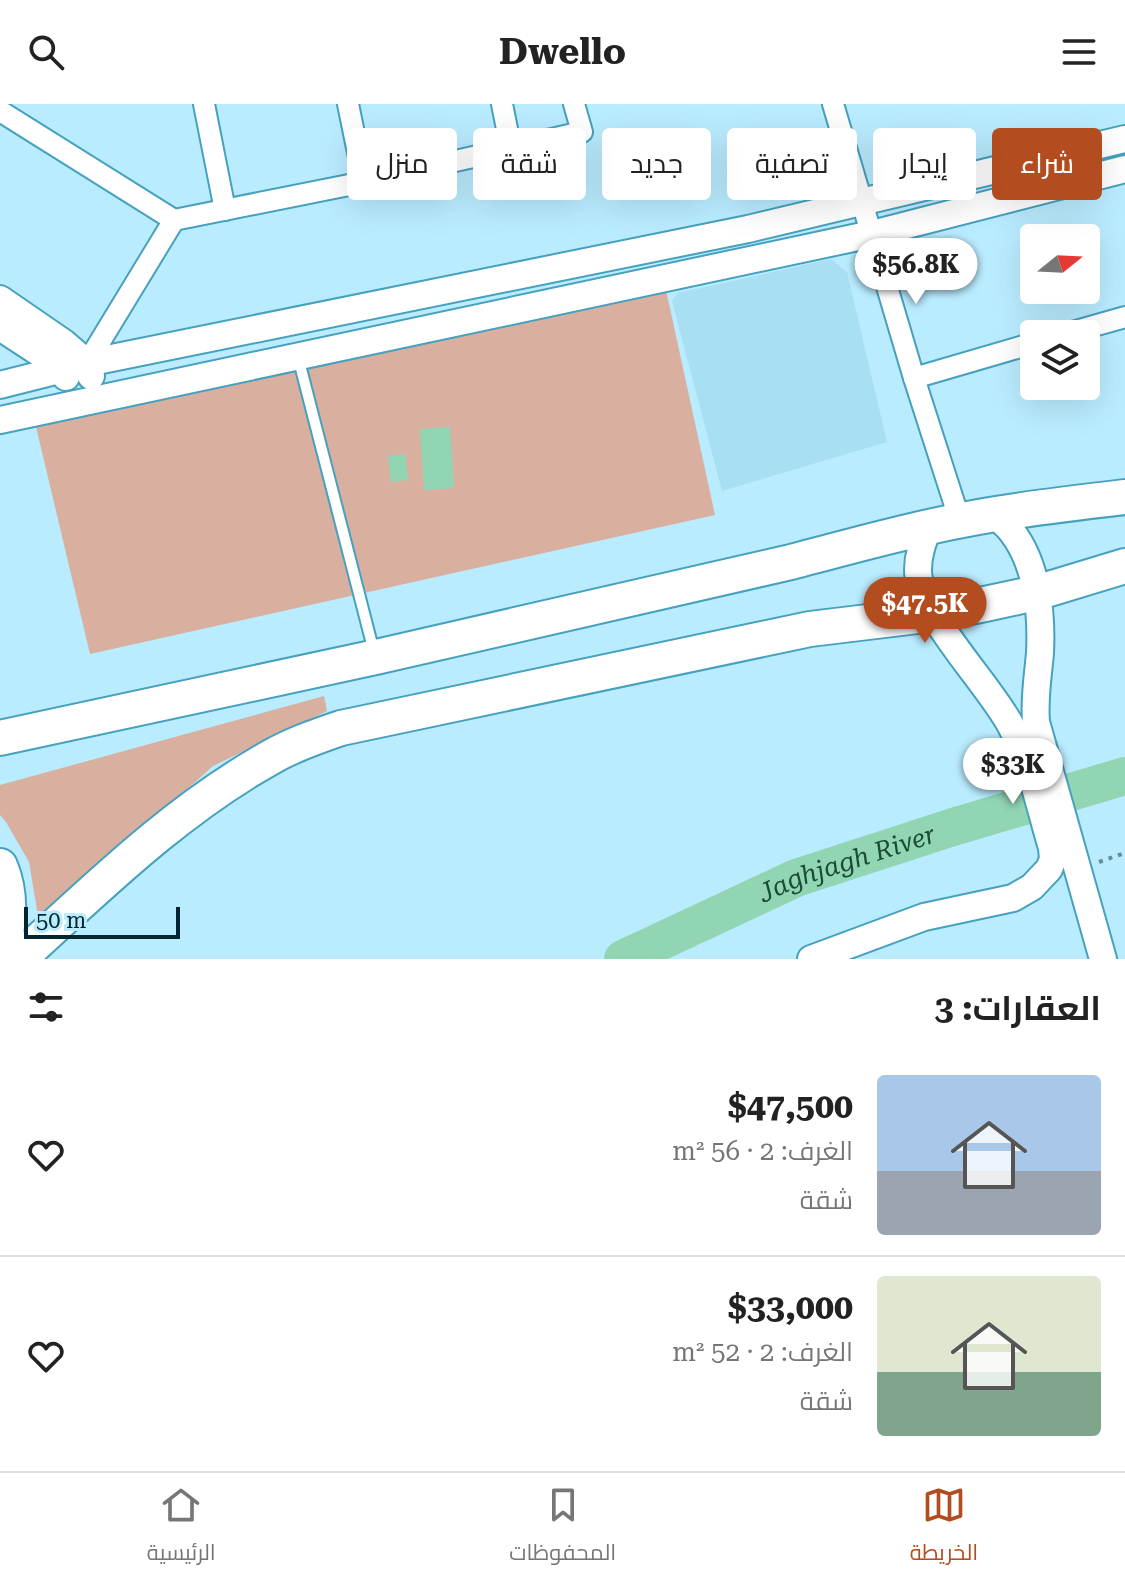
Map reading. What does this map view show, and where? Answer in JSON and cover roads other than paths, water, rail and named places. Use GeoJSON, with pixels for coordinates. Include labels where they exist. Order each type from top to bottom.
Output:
{"type":"FeatureCollection","features":[{"type":"Feature","properties":{"kind":"highway"},"geometry":{"type":"LineString","coordinates":[[1,738],[376,657],[994,514],[1125,497]]}},
{"type":"Feature","properties":{"kind":"highway"},"geometry":{"type":"LineString","coordinates":[[19,959],[178,818],[276,754],[341,728],[747,641],[810,629],[934,614],[1036,593],[1125,566]]}},
{"type":"Feature","properties":{"kind":"highway"},"geometry":{"type":"LineString","coordinates":[[0,866],[5,878],[10,918],[0,959]]}},
{"type":"Feature","properties":{"kind":"street"},"geometry":{"type":"LineString","coordinates":[[204,104],[225,210]]}},
{"type":"Feature","properties":{"kind":"street"},"geometry":{"type":"LineString","coordinates":[[348,104],[353,128]]}},
{"type":"Feature","properties":{"kind":"street"},"geometry":{"type":"LineString","coordinates":[[502,104],[507,128]]}},
{"type":"Feature","properties":{"kind":"street"},"geometry":{"type":"LineString","coordinates":[[574,104],[581,128]]}},
{"type":"Feature","properties":{"kind":"street"},"geometry":{"type":"LineString","coordinates":[[833,104],[914,378],[944,525],[920,549],[918,572],[924,595],[976,676],[1031,745],[1061,845],[1103,959]]}},
{"type":"Feature","properties":{"kind":"street"},"geometry":{"type":"LineString","coordinates":[[7,111],[174,220],[347,185]]}},
{"type":"Feature","properties":{"kind":"street"},"geometry":{"type":"LineString","coordinates":[[0,385],[75,366],[732,232],[1125,139]]}},
{"type":"Feature","properties":{"kind":"street"},"geometry":{"type":"LineString","coordinates":[[0,420],[872,234],[1125,169]]}},
{"type":"Feature","properties":{"kind":"street"},"geometry":{"type":"LineString","coordinates":[[75,366],[174,220]]}},
{"type":"Feature","properties":{"kind":"street"},"geometry":{"type":"LineString","coordinates":[[0,299],[64,343],[86,401]]}},
{"type":"Feature","properties":{"kind":"street"},"geometry":{"type":"LineString","coordinates":[[1100,324],[1125,317]]}},
{"type":"Feature","properties":{"kind":"street"},"geometry":{"type":"LineString","coordinates":[[0,327],[75,366]]}},
{"type":"Feature","properties":{"kind":"street"},"geometry":{"type":"LineString","coordinates":[[914,378],[1020,347]]}},
{"type":"Feature","properties":{"kind":"street"},"geometry":{"type":"LineString","coordinates":[[994,514],[1012,531],[1025,552],[1036,593],[1040,650],[1034,703],[1036,722],[1031,745]]}},
{"type":"Feature","properties":{"kind":"street"},"geometry":{"type":"LineString","coordinates":[[811,959],[924,917],[1013,898],[1032,887],[1049,869],[1061,845]]}},
{"type":"Feature","properties":{"kind":"lane"},"geometry":{"type":"LineString","coordinates":[[297,356],[376,657]]}},
{"type":"Feature","properties":{"kind":"waterway","name":"Jaghjagh River"},"geometry":{"type":"LineString","coordinates":[[623,959],[796,878],[1125,776]]}}]}
